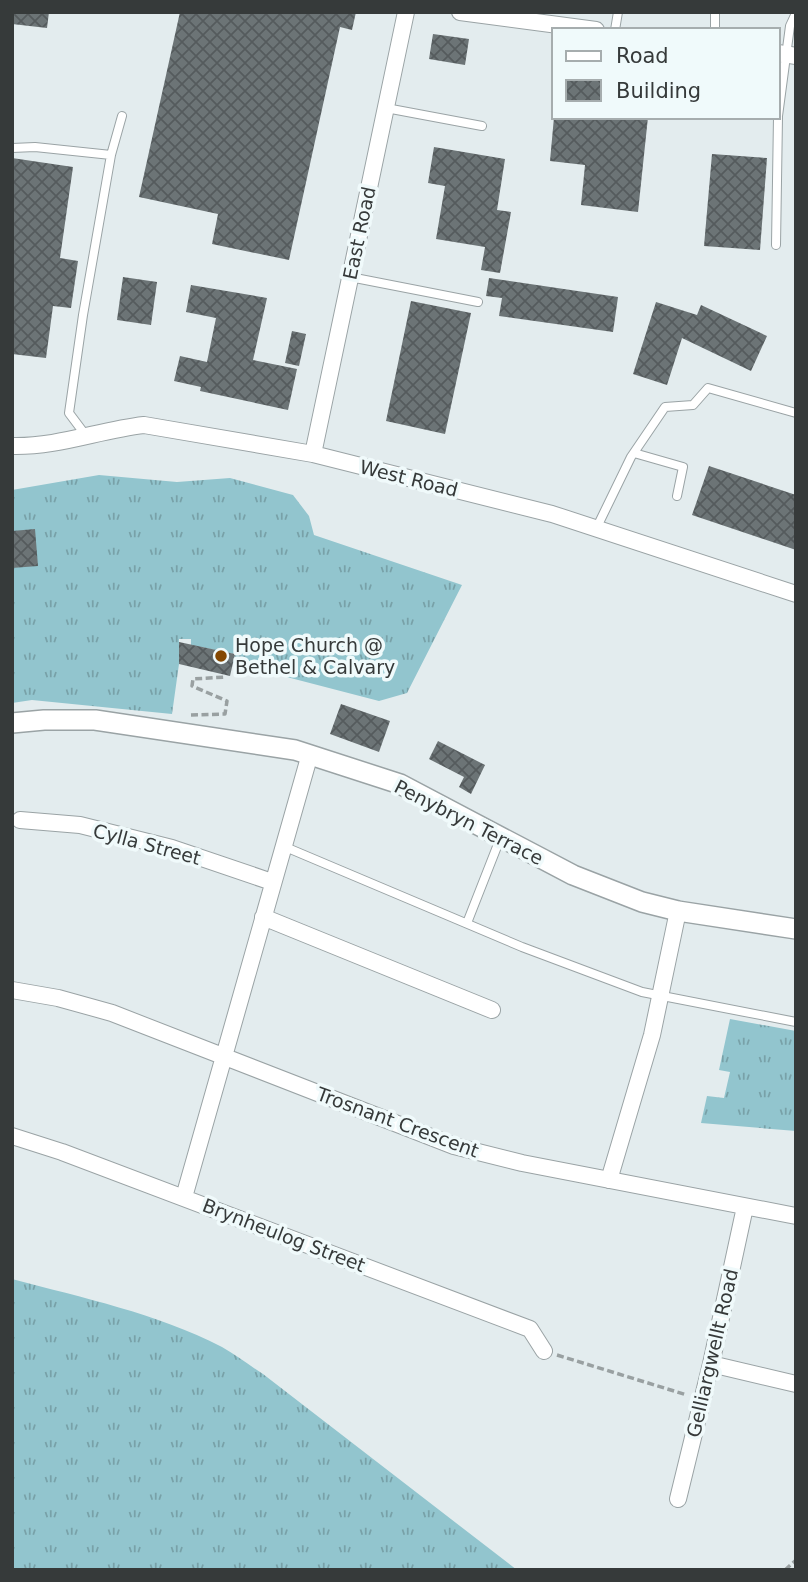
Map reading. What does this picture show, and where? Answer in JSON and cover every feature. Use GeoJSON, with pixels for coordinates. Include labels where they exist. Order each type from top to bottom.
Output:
{"type":"FeatureCollection","features":[{"type":"Feature","properties":{"kind":"street","name":"East Road"},"geometry":{"type":"LineString","coordinates":[[313,454],[406,12]]}},
{"type":"Feature","properties":{"kind":"street"},"geometry":{"type":"LineString","coordinates":[[460,12],[493,14],[561,27]]}},
{"type":"Feature","properties":{"kind":"street","name":"West Road"},"geometry":{"type":"LineString","coordinates":[[12,446],[67,442],[122,427],[144,425],[313,454],[552,514],[796,594]]}},
{"type":"Feature","properties":{"kind":"street","name":"Penybryn Terrace"},"geometry":{"type":"LineString","coordinates":[[12,723],[94,720],[295,750],[400,784],[500,839],[573,875],[642,902],[678,911],[796,929]]}},
{"type":"Feature","properties":{"kind":"street"},"geometry":{"type":"LineString","coordinates":[[184,1197],[310,754]]}},
{"type":"Feature","properties":{"kind":"street","name":"Cylla Street"},"geometry":{"type":"LineString","coordinates":[[20,820],[80,825],[172,848],[272,882]]}},
{"type":"Feature","properties":{"kind":"street"},"geometry":{"type":"LineString","coordinates":[[609,1180],[652,1035],[678,911]]}},
{"type":"Feature","properties":{"kind":"street"},"geometry":{"type":"LineString","coordinates":[[263,917],[492,1010]]}},
{"type":"Feature","properties":{"kind":"street","name":"Trosnant Crescent"},"geometry":{"type":"LineString","coordinates":[[12,989],[112,1013],[454,1146],[522,1163],[796,1216]]}},
{"type":"Feature","properties":{"kind":"street","name":"Brynheulog Street"},"geometry":{"type":"LineString","coordinates":[[12,1136],[184,1197],[530,1329],[544,1351]]}},
{"type":"Feature","properties":{"kind":"street","name":"Gelliargwellt Road"},"geometry":{"type":"LineString","coordinates":[[678,1499],[703,1400],[745,1207]]}},
{"type":"Feature","properties":{"kind":"street"},"geometry":{"type":"LineString","coordinates":[[711,1364],[796,1384]]}},
{"type":"Feature","properties":{"kind":"lane"},"geometry":{"type":"LineString","coordinates":[[780,103],[790,26],[796,13]]}},
{"type":"Feature","properties":{"kind":"lane"},"geometry":{"type":"LineString","coordinates":[[386,108],[482,126]]}},
{"type":"Feature","properties":{"kind":"lane"},"geometry":{"type":"LineString","coordinates":[[88,437],[69,413],[111,155],[122,116]]}},
{"type":"Feature","properties":{"kind":"lane"},"geometry":{"type":"LineString","coordinates":[[776,245],[778,119]]}},
{"type":"Feature","properties":{"kind":"lane"},"geometry":{"type":"LineString","coordinates":[[12,148],[35,147],[111,155]]}},
{"type":"Feature","properties":{"kind":"lane"},"geometry":{"type":"LineString","coordinates":[[350,277],[478,302]]}},
{"type":"Feature","properties":{"kind":"lane"},"geometry":{"type":"LineString","coordinates":[[596,529],[634,453],[665,407],[693,405],[708,388],[796,413]]}},
{"type":"Feature","properties":{"kind":"lane"},"geometry":{"type":"LineString","coordinates":[[634,453],[682,467],[677,496]]}},
{"type":"Feature","properties":{"kind":"lane"},"geometry":{"type":"LineString","coordinates":[[467,923],[500,839]]}},
{"type":"Feature","properties":{"kind":"lane"},"geometry":{"type":"LineString","coordinates":[[283,846],[534,951],[642,992],[796,1022]]}},
{"type":"Feature","properties":{"kind":"path"},"geometry":{"type":"LineString","coordinates":[[179,731],[181,715],[225,714],[227,701],[192,686],[193,679],[226,677]]}},
{"type":"Feature","properties":{"kind":"path"},"geometry":{"type":"LineString","coordinates":[[544,1351],[703,1400]]}},
{"type":"Feature","properties":{"kind":"path"},"geometry":{"type":"LineString","coordinates":[[785,1570],[796,1560]]}},
{"type":"Feature","properties":{"kind":"green space"},"geometry":{"type":"Polygon","coordinates":[[[99,475],[177,482],[230,478],[293,495],[309,516],[314,535],[462,585],[407,693],[379,701],[233,663],[235,654],[191,645],[191,639],[179,639],[179,664],[172,714],[32,700],[12,703],[12,490],[99,475]]]}},
{"type":"Feature","properties":{"kind":"green space"},"geometry":{"type":"Polygon","coordinates":[[[730,1019],[796,1031],[796,1131],[701,1123],[707,1096],[724,1098],[730,1072],[719,1070],[730,1019]]]}},
{"type":"Feature","properties":{"kind":"green space"},"geometry":{"type":"Polygon","coordinates":[[[12,1279],[145,1316],[222,1347],[263,1374],[517,1570],[12,1570],[12,1279]]]}},
{"type":"Feature","properties":{"kind":"building"},"geometry":{"type":"Polygon","coordinates":[[[12,12],[49,12],[47,28],[12,24],[12,12]]]}},
{"type":"Feature","properties":{"kind":"building"},"geometry":{"type":"Polygon","coordinates":[[[180,12],[356,12],[352,30],[340,27],[289,260],[212,244],[218,214],[139,197],[180,12]]]}},
{"type":"Feature","properties":{"kind":"building"},"geometry":{"type":"Polygon","coordinates":[[[433,34],[469,39],[465,65],[429,59],[433,34]]]}},
{"type":"Feature","properties":{"kind":"building"},"geometry":{"type":"Polygon","coordinates":[[[554,119],[648,119],[638,212],[581,205],[585,165],[550,161],[554,119]]]}},
{"type":"Feature","properties":{"kind":"building"},"geometry":{"type":"Polygon","coordinates":[[[434,147],[505,159],[497,210],[511,212],[500,273],[481,270],[485,247],[436,239],[445,186],[428,183],[434,147]]]}},
{"type":"Feature","properties":{"kind":"building"},"geometry":{"type":"Polygon","coordinates":[[[712,154],[767,158],[760,250],[704,246],[712,154]]]}},
{"type":"Feature","properties":{"kind":"building"},"geometry":{"type":"Polygon","coordinates":[[[12,158],[73,167],[60,258],[78,261],[71,308],[53,306],[46,358],[12,354],[12,158]]]}},
{"type":"Feature","properties":{"kind":"building"},"geometry":{"type":"Polygon","coordinates":[[[123,277],[157,282],[151,325],[117,320],[123,277]]]}},
{"type":"Feature","properties":{"kind":"building"},"geometry":{"type":"Polygon","coordinates":[[[489,278],[618,297],[613,332],[499,316],[502,298],[486,296],[489,278]]]}},
{"type":"Feature","properties":{"kind":"building"},"geometry":{"type":"Polygon","coordinates":[[[191,285],[267,298],[253,360],[297,369],[288,410],[200,391],[201,387],[174,381],[180,356],[207,362],[216,318],[186,312],[191,285]]]}},
{"type":"Feature","properties":{"kind":"building"},"geometry":{"type":"Polygon","coordinates":[[[411,301],[471,313],[445,434],[386,421],[411,301]]]}},
{"type":"Feature","properties":{"kind":"building"},"geometry":{"type":"Polygon","coordinates":[[[656,302],[697,315],[701,305],[767,336],[751,371],[682,338],[667,385],[633,374],[656,302]]]}},
{"type":"Feature","properties":{"kind":"building"},"geometry":{"type":"Polygon","coordinates":[[[292,331],[306,334],[299,366],[285,363],[292,331]]]}},
{"type":"Feature","properties":{"kind":"building"},"geometry":{"type":"Polygon","coordinates":[[[709,466],[796,495],[796,550],[692,515],[709,466]]]}},
{"type":"Feature","properties":{"kind":"building"},"geometry":{"type":"Polygon","coordinates":[[[35,529],[38,566],[12,568],[12,531],[35,529]]]}},
{"type":"Feature","properties":{"kind":"building"},"geometry":{"type":"Polygon","coordinates":[[[179,642],[235,654],[230,676],[179,664],[179,642]]]}},
{"type":"Feature","properties":{"kind":"building"},"geometry":{"type":"Polygon","coordinates":[[[341,704],[390,721],[379,752],[330,734],[341,704]]]}},
{"type":"Feature","properties":{"kind":"building"},"geometry":{"type":"Polygon","coordinates":[[[438,741],[485,765],[471,794],[459,787],[464,777],[429,759],[438,741]]]}},
{"type":"Feature","properties":{"kind":"place","name":"Hope Church @ Bethel & Calvary"},"geometry":{"type":"Point","coordinates":[221,656]}}]}
